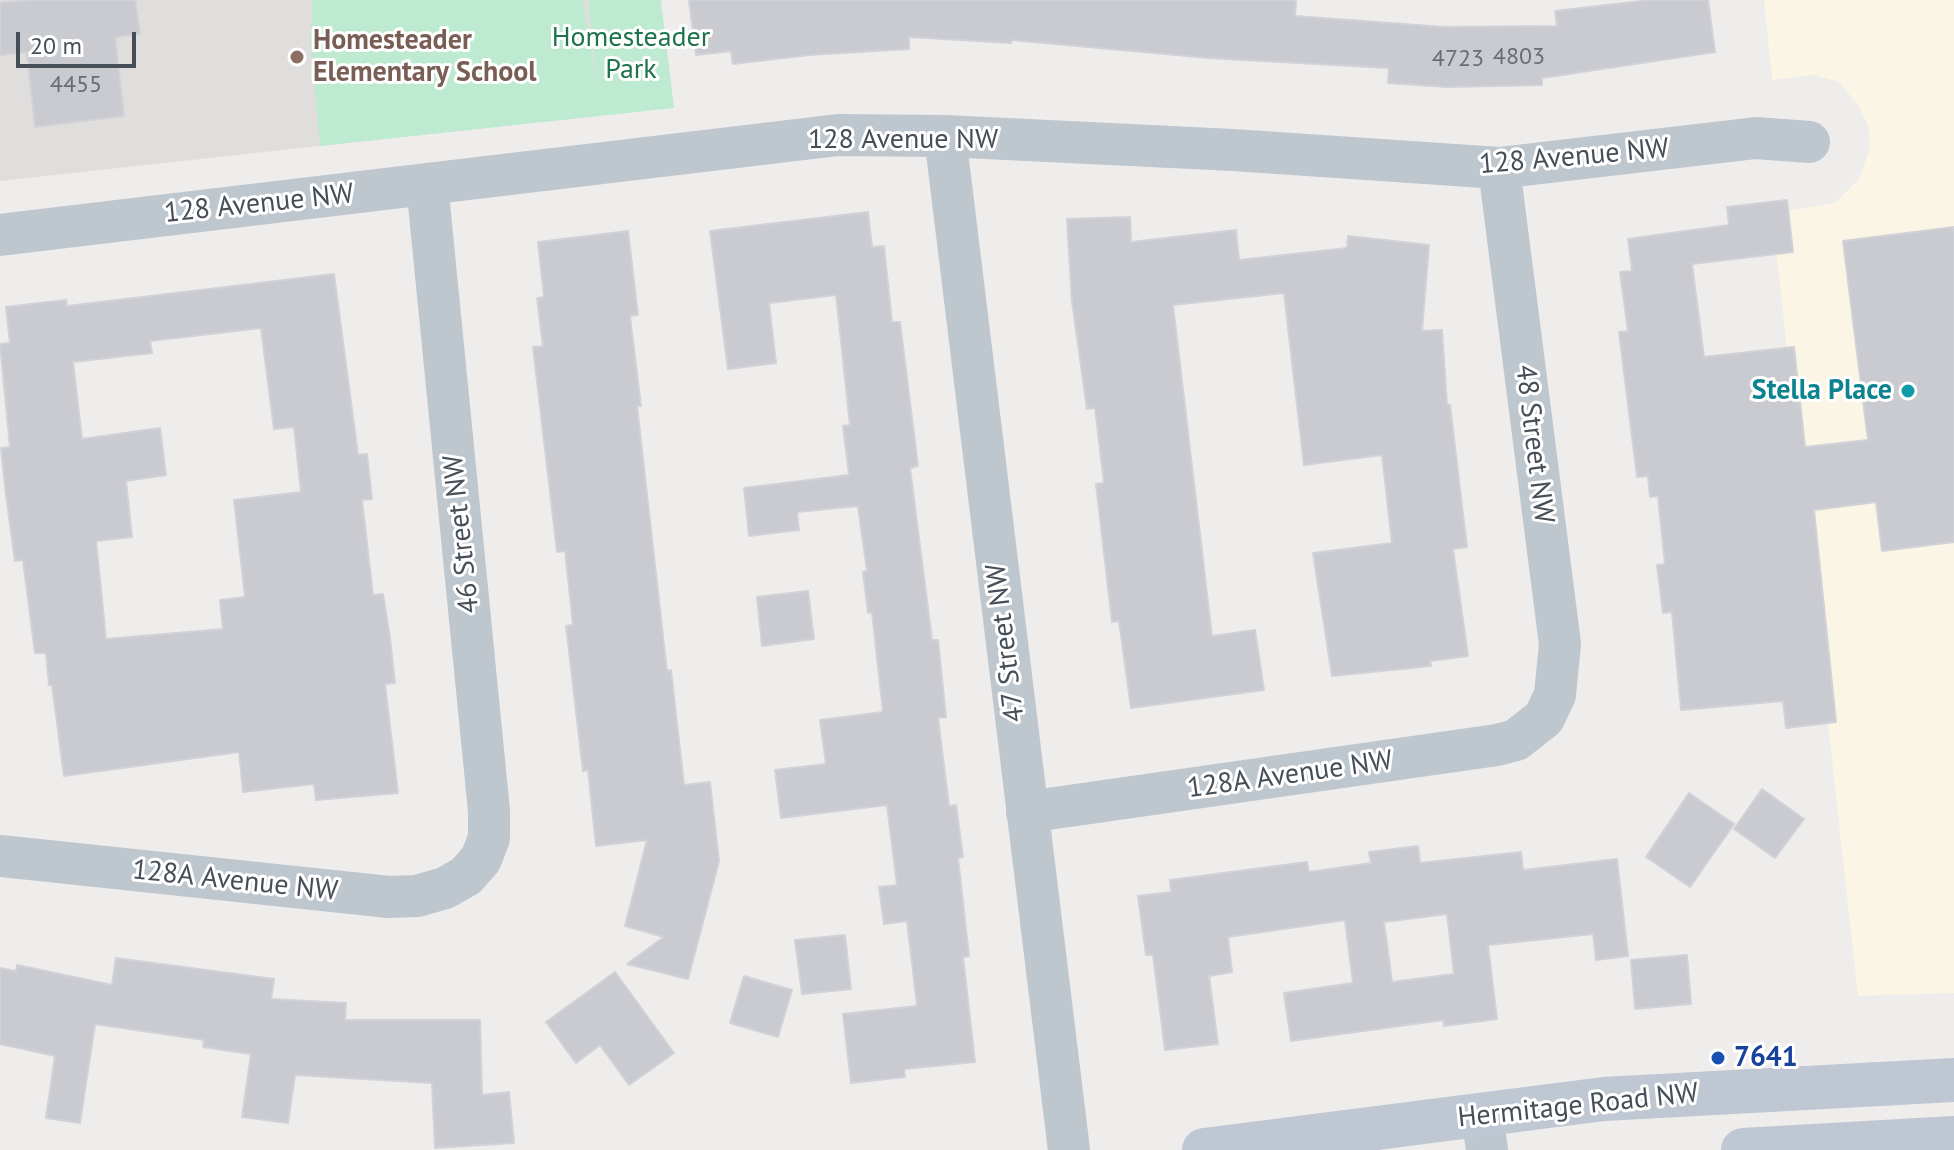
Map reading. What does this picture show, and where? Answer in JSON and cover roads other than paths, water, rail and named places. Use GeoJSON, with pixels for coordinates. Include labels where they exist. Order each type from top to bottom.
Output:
{"type":"FeatureCollection","features":[{"type":"Feature","properties":{"kind":"street","name":"128 Avenue NW"},"geometry":{"type":"LineString","coordinates":[[0,235],[838,135],[945,136],[1499,168],[1756,138],[1809,142]]}},
{"type":"Feature","properties":{"kind":"street","name":"47 Street NW"},"geometry":{"type":"LineString","coordinates":[[945,136],[1069,1150]]}},
{"type":"Feature","properties":{"kind":"street","name":"48 Street NW"},"geometry":{"type":"LineString","coordinates":[[1499,168],[1560,644],[1557,683],[1544,718]]}},
{"type":"Feature","properties":{"kind":"street","name":"46 Street NW"},"geometry":{"type":"LineString","coordinates":[[427,184],[489,811],[489,838],[481,859],[466,876]]}},
{"type":"Feature","properties":{"kind":"street","name":"128A Avenue NW"},"geometry":{"type":"LineString","coordinates":[[1027,812],[1497,745],[1516,740],[1544,718]]}},
{"type":"Feature","properties":{"kind":"street","name":"128A Avenue NW"},"geometry":{"type":"LineString","coordinates":[[0,856],[389,897],[417,896],[466,876]]}},
{"type":"Feature","properties":{"kind":"street","name":"Hermitage Road NW"},"geometry":{"type":"LineString","coordinates":[[1204,1150],[1484,1133],[1676,1094],[1954,1080]]}},
{"type":"Feature","properties":{"kind":"street"},"geometry":{"type":"LineString","coordinates":[[1743,1150],[1954,1138]]}},
{"type":"Feature","properties":{"kind":"place","name":"Homesteader Elementary School"},"geometry":{"type":"Point","coordinates":[297,57]}},
{"type":"Feature","properties":{"kind":"place","name":"Stella Place"},"geometry":{"type":"Point","coordinates":[1908,391]}},
{"type":"Feature","properties":{"kind":"place","name":"7641"},"geometry":{"type":"Point","coordinates":[1718,1058]}},
{"type":"Feature","properties":{"kind":"park label","name":"Homesteader Park"},"geometry":{"type":"Point","coordinates":[631,54]}}]}
